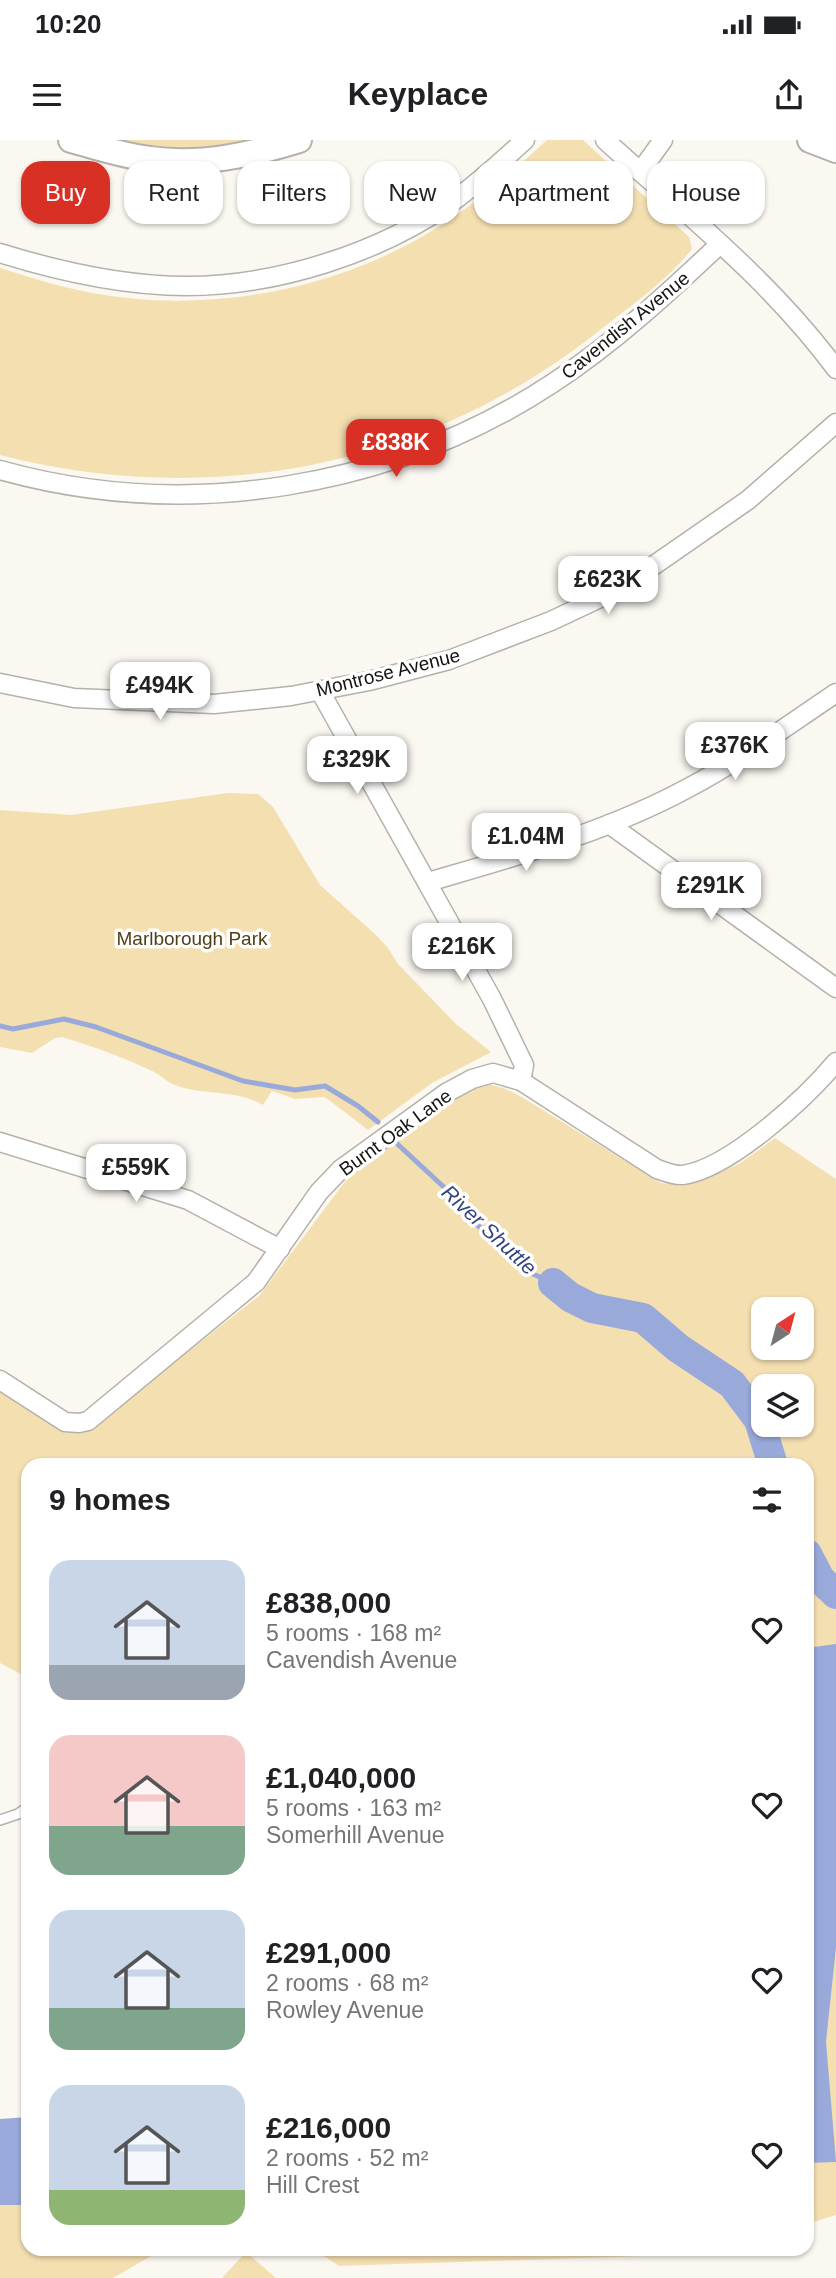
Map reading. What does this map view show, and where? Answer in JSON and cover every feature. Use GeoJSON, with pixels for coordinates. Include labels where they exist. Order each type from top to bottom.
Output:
{"type":"FeatureCollection","features":[{"type":"Feature","properties":{"kind":"street"},"geometry":{"type":"LineString","coordinates":[[71,140],[149,159],[180,161],[241,155],[299,140]]}},
{"type":"Feature","properties":{"kind":"street"},"geometry":{"type":"LineString","coordinates":[[0,253],[60,270],[132,283],[188,286],[267,277],[325,263],[378,243],[408,228],[451,202],[525,140]]}},
{"type":"Feature","properties":{"kind":"street"},"geometry":{"type":"LineString","coordinates":[[605,140],[794,315],[836,369]]}},
{"type":"Feature","properties":{"kind":"street"},"geometry":{"type":"LineString","coordinates":[[640,172],[663,140]]}},
{"type":"Feature","properties":{"kind":"street"},"geometry":{"type":"LineString","coordinates":[[810,140],[836,150]]}},
{"type":"Feature","properties":{"kind":"street","name":"Cavendish Avenue"},"geometry":{"type":"LineString","coordinates":[[0,470],[79,486],[131,492],[211,494],[308,482],[412,454],[488,422],[555,382],[640,318],[720,244]]}},
{"type":"Feature","properties":{"kind":"street","name":"Montrose Avenue"},"geometry":{"type":"LineString","coordinates":[[0,684],[74,698],[186,704],[240,702],[320,691],[449,660],[551,621],[604,596],[718,523],[836,424]]}},
{"type":"Feature","properties":{"kind":"street"},"geometry":{"type":"LineString","coordinates":[[320,691],[428,882],[518,1050],[524,1065],[521,1081]]}},
{"type":"Feature","properties":{"kind":"street"},"geometry":{"type":"LineString","coordinates":[[428,882],[561,842],[609,824],[690,787],[836,693]]}},
{"type":"Feature","properties":{"kind":"street"},"geometry":{"type":"LineString","coordinates":[[609,824],[836,988]]}},
{"type":"Feature","properties":{"kind":"street","name":"Burnt Oak Lane"},"geometry":{"type":"LineString","coordinates":[[0,1380],[65,1422],[86,1422],[260,1278],[319,1192],[341,1169],[462,1083],[487,1074],[506,1075],[521,1081],[657,1169],[672,1175],[682,1175],[712,1164],[754,1138],[808,1094],[836,1062]]}},
{"type":"Feature","properties":{"kind":"street"},"geometry":{"type":"LineString","coordinates":[[0,1142],[188,1200],[280,1249]]}},
{"type":"Feature","properties":{"kind":"lane"},"geometry":{"type":"LineString","coordinates":[[0,1820],[21,1812]]}},
{"type":"Feature","properties":{"kind":"green space"},"geometry":{"type":"Polygon","coordinates":[[[115,140],[243,140],[243,143],[179,148],[115,140]]]}},
{"type":"Feature","properties":{"kind":"green space"},"geometry":{"type":"Polygon","coordinates":[[[547,140],[583,140],[606,161],[524,161],[547,140]]]}},
{"type":"Feature","properties":{"kind":"green space"},"geometry":{"type":"Polygon","coordinates":[[[633,186],[647,199],[647,224],[675,224],[689,237],[692,249],[673,270],[639,299],[538,374],[468,413],[394,443],[318,464],[240,475],[160,478],[80,471],[0,455],[0,268],[87,292],[176,301],[222,299],[311,283],[354,269],[396,251],[442,224],[460,224],[460,212],[474,202],[474,224],[633,224],[633,186]]]}},
{"type":"Feature","properties":{"kind":"green space","name":"Marlborough Park"},"geometry":{"type":"Polygon","coordinates":[[[228,793],[258,794],[273,807],[320,885],[375,934],[398,964],[456,1024],[491,1052],[432,1083],[368,1130],[325,1097],[295,1099],[272,1091],[263,1105],[242,1097],[186,1088],[172,1084],[155,1072],[130,1061],[62,1037],[55,1038],[32,1053],[0,1047],[0,810],[71,815],[228,793]]]}},
{"type":"Feature","properties":{"kind":"green space"},"geometry":{"type":"Polygon","coordinates":[[[488,1084],[506,1089],[525,1099],[661,1183],[685,1186],[739,1164],[775,1138],[836,1179],[836,2215],[814,2222],[814,1458],[21,1458],[21,1674],[0,1663],[0,1386],[90,1429],[259,1296],[350,1175],[454,1098],[471,1088],[488,1084]]]}},
{"type":"Feature","properties":{"kind":"green space"},"geometry":{"type":"Polygon","coordinates":[[[21,2141],[21,2256],[151,2256],[113,2278],[0,2278],[0,2142],[21,2141]]]}},
{"type":"Feature","properties":{"kind":"green space"},"geometry":{"type":"Polygon","coordinates":[[[242,2256],[251,2256],[276,2278],[222,2278],[242,2256]]]}},
{"type":"Feature","properties":{"kind":"green space"},"geometry":{"type":"Polygon","coordinates":[[[324,2256],[641,2256],[339,2266],[324,2256]]]}},
{"type":"Feature","properties":{"kind":"water"},"geometry":{"type":"Polygon","coordinates":[[[836,1644],[836,1947],[826,2042],[836,2162],[814,2163],[814,1721],[814,1647],[836,1644]]]}},
{"type":"Feature","properties":{"kind":"water"},"geometry":{"type":"Polygon","coordinates":[[[21,2118],[21,2205],[0,2205],[0,2119],[21,2118]]]}},
{"type":"Feature","properties":{"kind":"waterway","name":"River Shuttle"},"geometry":{"type":"LineString","coordinates":[[0,1026],[13,1029],[64,1019],[96,1027],[243,1081],[295,1090],[325,1086],[378,1122]]}},
{"type":"Feature","properties":{"kind":"waterway","name":"River Shuttle"},"geometry":{"type":"LineString","coordinates":[[392,1139],[461,1203],[474,1222],[533,1274],[553,1283]]}},
{"type":"Feature","properties":{"kind":"waterway","name":"River Shuttle"},"geometry":{"type":"LineString","coordinates":[[553,1283],[570,1297],[592,1308],[643,1318],[678,1348],[732,1384],[759,1420],[771,1458]]}},
{"type":"Feature","properties":{"kind":"waterway","name":"River Shuttle"},"geometry":{"type":"LineString","coordinates":[[814,1567],[820,1579],[836,1594]]}}]}
